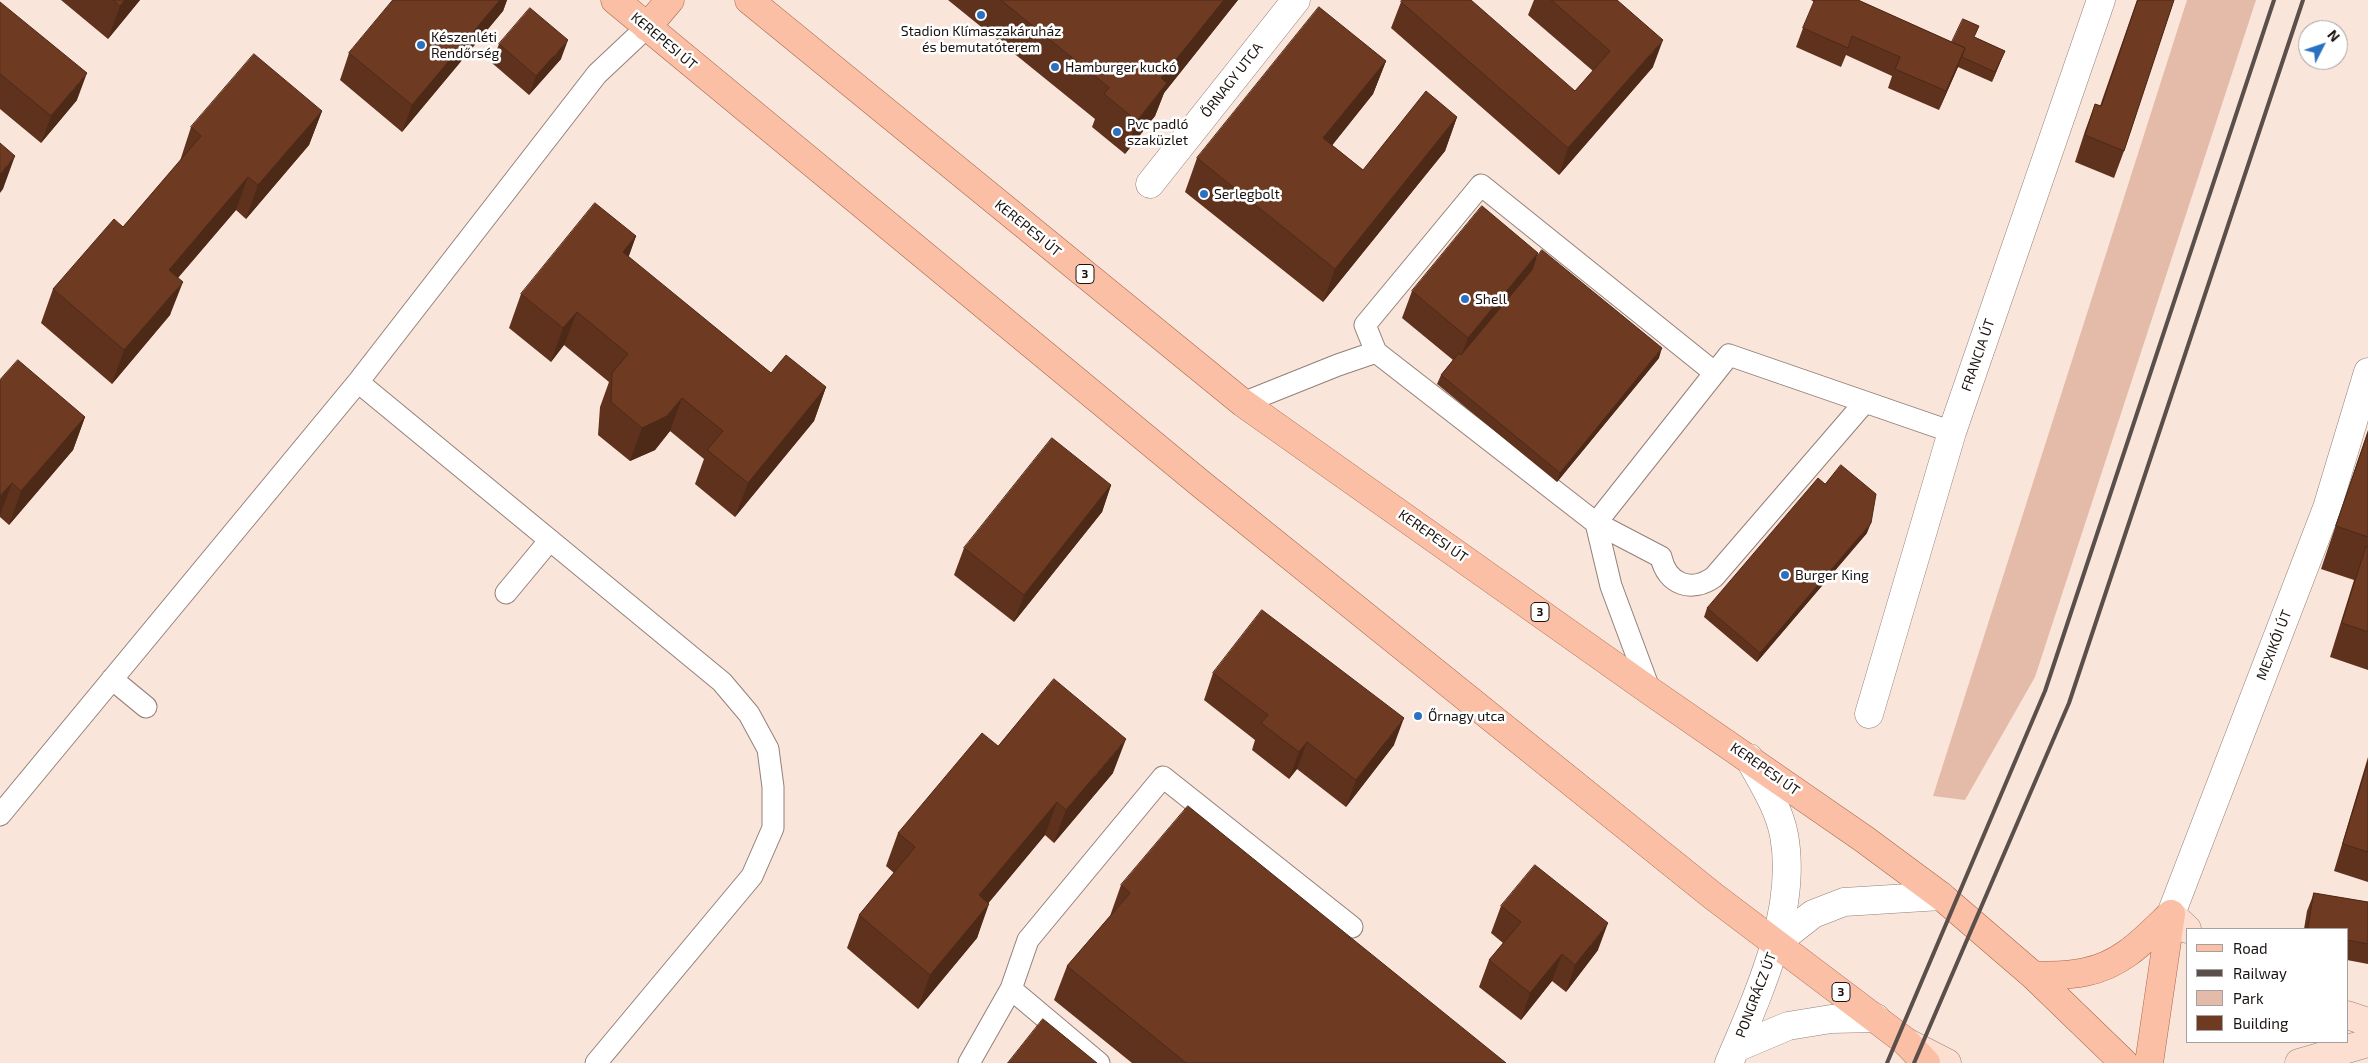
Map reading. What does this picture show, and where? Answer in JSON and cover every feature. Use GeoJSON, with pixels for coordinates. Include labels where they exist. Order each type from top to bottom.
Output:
{"type":"FeatureCollection","features":[{"type":"Feature","properties":{"kind":"main road","name":"KEREPESI ÚT"},"geometry":{"type":"LineString","coordinates":[[615,0],[1208,491],[1713,896],[1905,1041],[1926,1063]]}},
{"type":"Feature","properties":{"kind":"main road"},"geometry":{"type":"LineString","coordinates":[[647,27],[670,0]]}},
{"type":"Feature","properties":{"kind":"main road","name":"KEREPESI ÚT"},"geometry":{"type":"LineString","coordinates":[[749,0],[1243,403],[1650,691],[1864,838],[1941,896],[2034,976],[2124,1063]]}},
{"type":"Feature","properties":{"kind":"main road"},"geometry":{"type":"LineString","coordinates":[[2034,976],[2084,973],[2117,961],[2179,921]]}},
{"type":"Feature","properties":{"kind":"main road"},"geometry":{"type":"LineString","coordinates":[[2149,1063],[2179,921]]}},
{"type":"Feature","properties":{"kind":"main road"},"geometry":{"type":"LineString","coordinates":[[2348,1015],[2368,1022]]}},
{"type":"Feature","properties":{"kind":"main road"},"geometry":{"type":"LineString","coordinates":[[1905,1041],[1946,1063]]}},
{"type":"Feature","properties":{"kind":"main road"},"geometry":{"type":"LineString","coordinates":[[2299,1063],[2368,1043]]}},
{"type":"Feature","properties":{"kind":"street","name":"ŐRNAGY UTCA"},"geometry":{"type":"LineString","coordinates":[[1150,184],[1296,0]]}},
{"type":"Feature","properties":{"kind":"street","name":"FRANCIA ÚT"},"geometry":{"type":"LineString","coordinates":[[1869,714],[1952,432],[2101,0]]}},
{"type":"Feature","properties":{"kind":"street","name":"MEXIKÓI ÚT"},"geometry":{"type":"LineString","coordinates":[[2179,921],[2327,508],[2368,372]]}},
{"type":"Feature","properties":{"kind":"street","name":"PONGRÁCZ ÚT"},"geometry":{"type":"LineString","coordinates":[[1732,1055],[1776,943],[1784,894],[1786,856],[1784,833],[1773,802],[1749,758]]}},
{"type":"Feature","properties":{"kind":"street","name":"PONGRÁCZ ÚT"},"geometry":{"type":"LineString","coordinates":[[1776,943],[1813,914],[1844,902],[1941,896]]}},
{"type":"Feature","properties":{"kind":"street","name":"PONGRÁCZ ÚT"},"geometry":{"type":"LineString","coordinates":[[1732,1055],[1788,1026],[1831,1019],[1876,1018]]}},
{"type":"Feature","properties":{"kind":"lane"},"geometry":{"type":"LineString","coordinates":[[0,815],[358,382],[597,74],[647,27]]}},
{"type":"Feature","properties":{"kind":"lane"},"geometry":{"type":"LineString","coordinates":[[1715,373],[1480,185],[1365,325],[1376,352],[1596,523],[1661,557],[1667,574],[1675,580],[1692,586],[1707,583],[1714,577],[1865,402]]}},
{"type":"Feature","properties":{"kind":"lane"},"geometry":{"type":"LineString","coordinates":[[1243,403],[1376,352]]}},
{"type":"Feature","properties":{"kind":"lane"},"geometry":{"type":"LineString","coordinates":[[1596,523],[1730,355],[1952,432]]}},
{"type":"Feature","properties":{"kind":"lane"},"geometry":{"type":"LineString","coordinates":[[358,382],[722,682],[749,714],[768,749],[773,787],[774,828],[752,876],[596,1063]]}},
{"type":"Feature","properties":{"kind":"lane"},"geometry":{"type":"LineString","coordinates":[[1596,523],[1611,586],[1650,691]]}},
{"type":"Feature","properties":{"kind":"lane"},"geometry":{"type":"LineString","coordinates":[[506,593],[550,540]]}},
{"type":"Feature","properties":{"kind":"lane"},"geometry":{"type":"LineString","coordinates":[[112,679],[146,708]]}},
{"type":"Feature","properties":{"kind":"lane"},"geometry":{"type":"LineString","coordinates":[[969,1063],[1011,989],[1028,940],[1163,777],[1352,927]]}},
{"type":"Feature","properties":{"kind":"lane"},"geometry":{"type":"LineString","coordinates":[[1011,989],[1099,1063]]}},
{"type":"Feature","properties":{"kind":"green space"},"geometry":{"type":"Polygon","coordinates":[[[2187,0],[2256,0],[2035,677],[1965,800],[1933,796],[2187,0]]]}},
{"type":"Feature","properties":{"kind":"building"},"geometry":{"type":"Polygon","coordinates":[[[114,0],[125,0],[120,6],[114,0]]]}},
{"type":"Feature","properties":{"kind":"building","name":"Készenléti Rendőrség"},"geometry":{"type":"Polygon","coordinates":[[[393,0],[500,0],[412,105],[349,53],[393,0]]]}},
{"type":"Feature","properties":{"kind":"building"},"geometry":{"type":"Polygon","coordinates":[[[1001,0],[1224,0],[1161,78],[1167,83],[1137,121],[1104,94],[1109,88],[1001,0]]]}},
{"type":"Feature","properties":{"kind":"building"},"geometry":{"type":"Polygon","coordinates":[[[1402,0],[1471,0],[1575,91],[1610,51],[1551,0],[1617,0],[1663,40],[1568,148],[1401,2],[1402,0]]]}},
{"type":"Feature","properties":{"kind":"building"},"geometry":{"type":"Polygon","coordinates":[[[1815,0],[1858,0],[1965,48],[1946,91],[1895,69],[1900,57],[1852,36],[1848,48],[1803,28],[1815,0]]]}},
{"type":"Feature","properties":{"kind":"building"},"geometry":{"type":"Polygon","coordinates":[[[2138,0],[2174,0],[2124,151],[2085,135],[2095,104],[2101,106],[2138,0]]]}},
{"type":"Feature","properties":{"kind":"building"},"geometry":{"type":"Polygon","coordinates":[[[0,2],[87,73],[51,116],[0,74],[0,2]]]}},
{"type":"Feature","properties":{"kind":"building"},"geometry":{"type":"Polygon","coordinates":[[[1319,7],[1386,61],[1323,138],[1363,170],[1426,91],[1457,117],[1335,269],[1197,158],[1319,7]]]}},
{"type":"Feature","properties":{"kind":"building"},"geometry":{"type":"Polygon","coordinates":[[[530,8],[568,40],[536,76],[499,44],[530,8]]]}},
{"type":"Feature","properties":{"kind":"building"},"geometry":{"type":"Polygon","coordinates":[[[1963,19],[1979,26],[1974,37],[2005,51],[1995,72],[1962,57],[1965,48],[1952,42],[1963,19]]]}},
{"type":"Feature","properties":{"kind":"building"},"geometry":{"type":"Polygon","coordinates":[[[254,54],[322,111],[258,185],[248,177],[169,270],[183,282],[124,350],[53,289],[114,219],[123,227],[201,136],[191,127],[254,54]]]}},
{"type":"Feature","properties":{"kind":"building"},"geometry":{"type":"Polygon","coordinates":[[[0,143],[15,156],[0,174],[0,143]]]}},
{"type":"Feature","properties":{"kind":"building"},"geometry":{"type":"Polygon","coordinates":[[[595,203],[636,236],[623,252],[771,373],[786,355],[826,387],[748,483],[707,450],[723,431],[682,398],[667,416],[642,428],[611,402],[612,373],[628,354],[577,312],[563,328],[521,294],[595,203]]]}},
{"type":"Feature","properties":{"kind":"building","name":"Shell"},"geometry":{"type":"Polygon","coordinates":[[[1482,206],[1538,253],[1468,338],[1412,291],[1482,206]]]}},
{"type":"Feature","properties":{"kind":"building"},"geometry":{"type":"Polygon","coordinates":[[[1542,250],[1662,348],[1560,473],[1441,375],[1459,353],[1461,355],[1532,270],[1536,258],[1542,250]]]}},
{"type":"Feature","properties":{"kind":"building"},"geometry":{"type":"Polygon","coordinates":[[[18,360],[85,417],[21,491],[12,483],[0,496],[0,380],[18,360]]]}},
{"type":"Feature","properties":{"kind":"building"},"geometry":{"type":"Polygon","coordinates":[[[2368,433],[2368,537],[2336,526],[2368,433]]]}},
{"type":"Feature","properties":{"kind":"building"},"geometry":{"type":"Polygon","coordinates":[[[1052,438],[1111,485],[1024,595],[964,548],[1052,438]]]}},
{"type":"Feature","properties":{"kind":"building","name":"Burger King"},"geometry":{"type":"Polygon","coordinates":[[[1841,465],[1876,494],[1871,523],[1760,653],[1707,608],[1818,478],[1825,484],[1841,465]]]}},
{"type":"Feature","properties":{"kind":"building"},"geometry":{"type":"Polygon","coordinates":[[[2366,547],[2368,547],[2368,632],[2342,623],[2366,547]]]}},
{"type":"Feature","properties":{"kind":"building"},"geometry":{"type":"Polygon","coordinates":[[[1262,610],[1404,718],[1356,780],[1307,742],[1299,752],[1261,723],[1268,715],[1213,673],[1262,610]]]}},
{"type":"Feature","properties":{"kind":"building"},"geometry":{"type":"Polygon","coordinates":[[[1054,679],[1126,739],[1066,810],[1057,802],[979,895],[989,904],[930,975],[859,915],[915,847],[898,833],[982,733],[998,746],[1054,679]]]}},
{"type":"Feature","properties":{"kind":"building"},"geometry":{"type":"Polygon","coordinates":[[[2368,762],[2368,852],[2343,844],[2368,762]]]}},
{"type":"Feature","properties":{"kind":"building"},"geometry":{"type":"Polygon","coordinates":[[[1188,806],[1506,1063],[1186,1063],[1067,966],[1130,893],[1121,885],[1188,806]]]}},
{"type":"Feature","properties":{"kind":"building"},"geometry":{"type":"Polygon","coordinates":[[[1535,865],[1608,923],[1575,965],[1562,954],[1530,993],[1489,960],[1521,922],[1501,906],[1535,865]]]}},
{"type":"Feature","properties":{"kind":"building"},"geometry":{"type":"Polygon","coordinates":[[[2314,893],[2368,902],[2368,944],[2348,940],[2348,928],[2308,928],[2314,893]]]}},
{"type":"Feature","properties":{"kind":"building"},"geometry":{"type":"Polygon","coordinates":[[[1043,1019],[1097,1063],[1008,1063],[1043,1019]]]}},
{"type":"Feature","properties":{"kind":"railway"},"geometry":{"type":"LineString","coordinates":[[1887,1063],[2045,691],[2274,0]]}},
{"type":"Feature","properties":{"kind":"railway"},"geometry":{"type":"LineString","coordinates":[[1914,1063],[2069,703],[2303,0]]}},
{"type":"Feature","properties":{"kind":"place","name":"Stadion Klímaszakáruház és bemutatóterem"},"geometry":{"type":"Point","coordinates":[981,15]}},
{"type":"Feature","properties":{"kind":"place","name":"Készenléti Rendőrség"},"geometry":{"type":"Point","coordinates":[421,45]}},
{"type":"Feature","properties":{"kind":"place","name":"Hamburger kuckó"},"geometry":{"type":"Point","coordinates":[1055,67]}},
{"type":"Feature","properties":{"kind":"place","name":"Pvc padló szaküzlet"},"geometry":{"type":"Point","coordinates":[1117,132]}},
{"type":"Feature","properties":{"kind":"place","name":"Serlegbolt"},"geometry":{"type":"Point","coordinates":[1204,194]}},
{"type":"Feature","properties":{"kind":"place","name":"Shell"},"geometry":{"type":"Point","coordinates":[1465,299]}},
{"type":"Feature","properties":{"kind":"place","name":"Burger King"},"geometry":{"type":"Point","coordinates":[1785,575]}},
{"type":"Feature","properties":{"kind":"place","name":"Őrnagy utca"},"geometry":{"type":"Point","coordinates":[1418,716]}}]}
